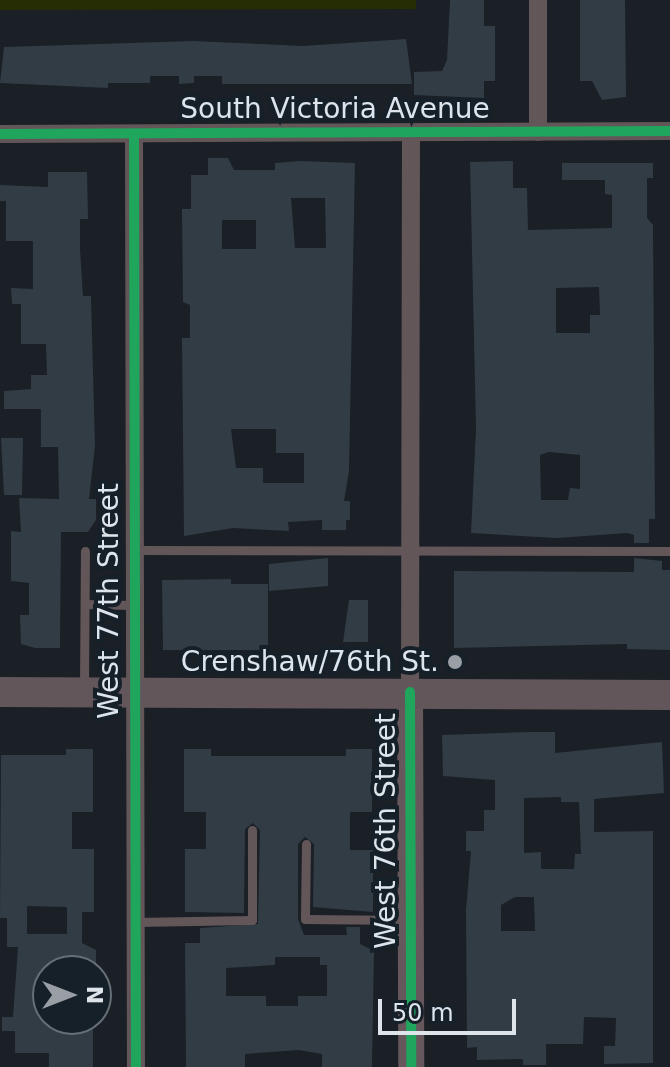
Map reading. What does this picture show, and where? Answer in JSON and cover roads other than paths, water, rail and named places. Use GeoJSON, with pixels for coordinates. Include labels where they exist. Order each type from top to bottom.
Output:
{"type":"FeatureCollection","features":[{"type":"Feature","properties":{"kind":"main road"},"geometry":{"type":"LineString","coordinates":[[0,692],[670,695]]}},
{"type":"Feature","properties":{"kind":"street"},"geometry":{"type":"LineString","coordinates":[[538,0],[538,132]]}},
{"type":"Feature","properties":{"kind":"street","name":"South Victoria Avenue"},"geometry":{"type":"LineString","coordinates":[[0,134],[670,131]]}},
{"type":"Feature","properties":{"kind":"street","name":"West 76th Street"},"geometry":{"type":"LineString","coordinates":[[411,132],[411,1067]]}},
{"type":"Feature","properties":{"kind":"street","name":"West 77th Street"},"geometry":{"type":"LineString","coordinates":[[134,134],[131,550],[136,1067]]}},
{"type":"Feature","properties":{"kind":"lane"},"geometry":{"type":"LineString","coordinates":[[131,550],[670,551]]}},
{"type":"Feature","properties":{"kind":"lane"},"geometry":{"type":"LineString","coordinates":[[84,692],[85,551]]}},
{"type":"Feature","properties":{"kind":"lane"},"geometry":{"type":"LineString","coordinates":[[85,604],[132,605]]}},
{"type":"Feature","properties":{"kind":"lane"},"geometry":{"type":"LineString","coordinates":[[135,922],[252,920],[252,830]]}},
{"type":"Feature","properties":{"kind":"lane"},"geometry":{"type":"LineString","coordinates":[[306,844],[305,919],[411,920]]}},
{"type":"Feature","properties":{"kind":"place","name":"Crenshaw/76th St."},"geometry":{"type":"Point","coordinates":[455,662]}}]}
